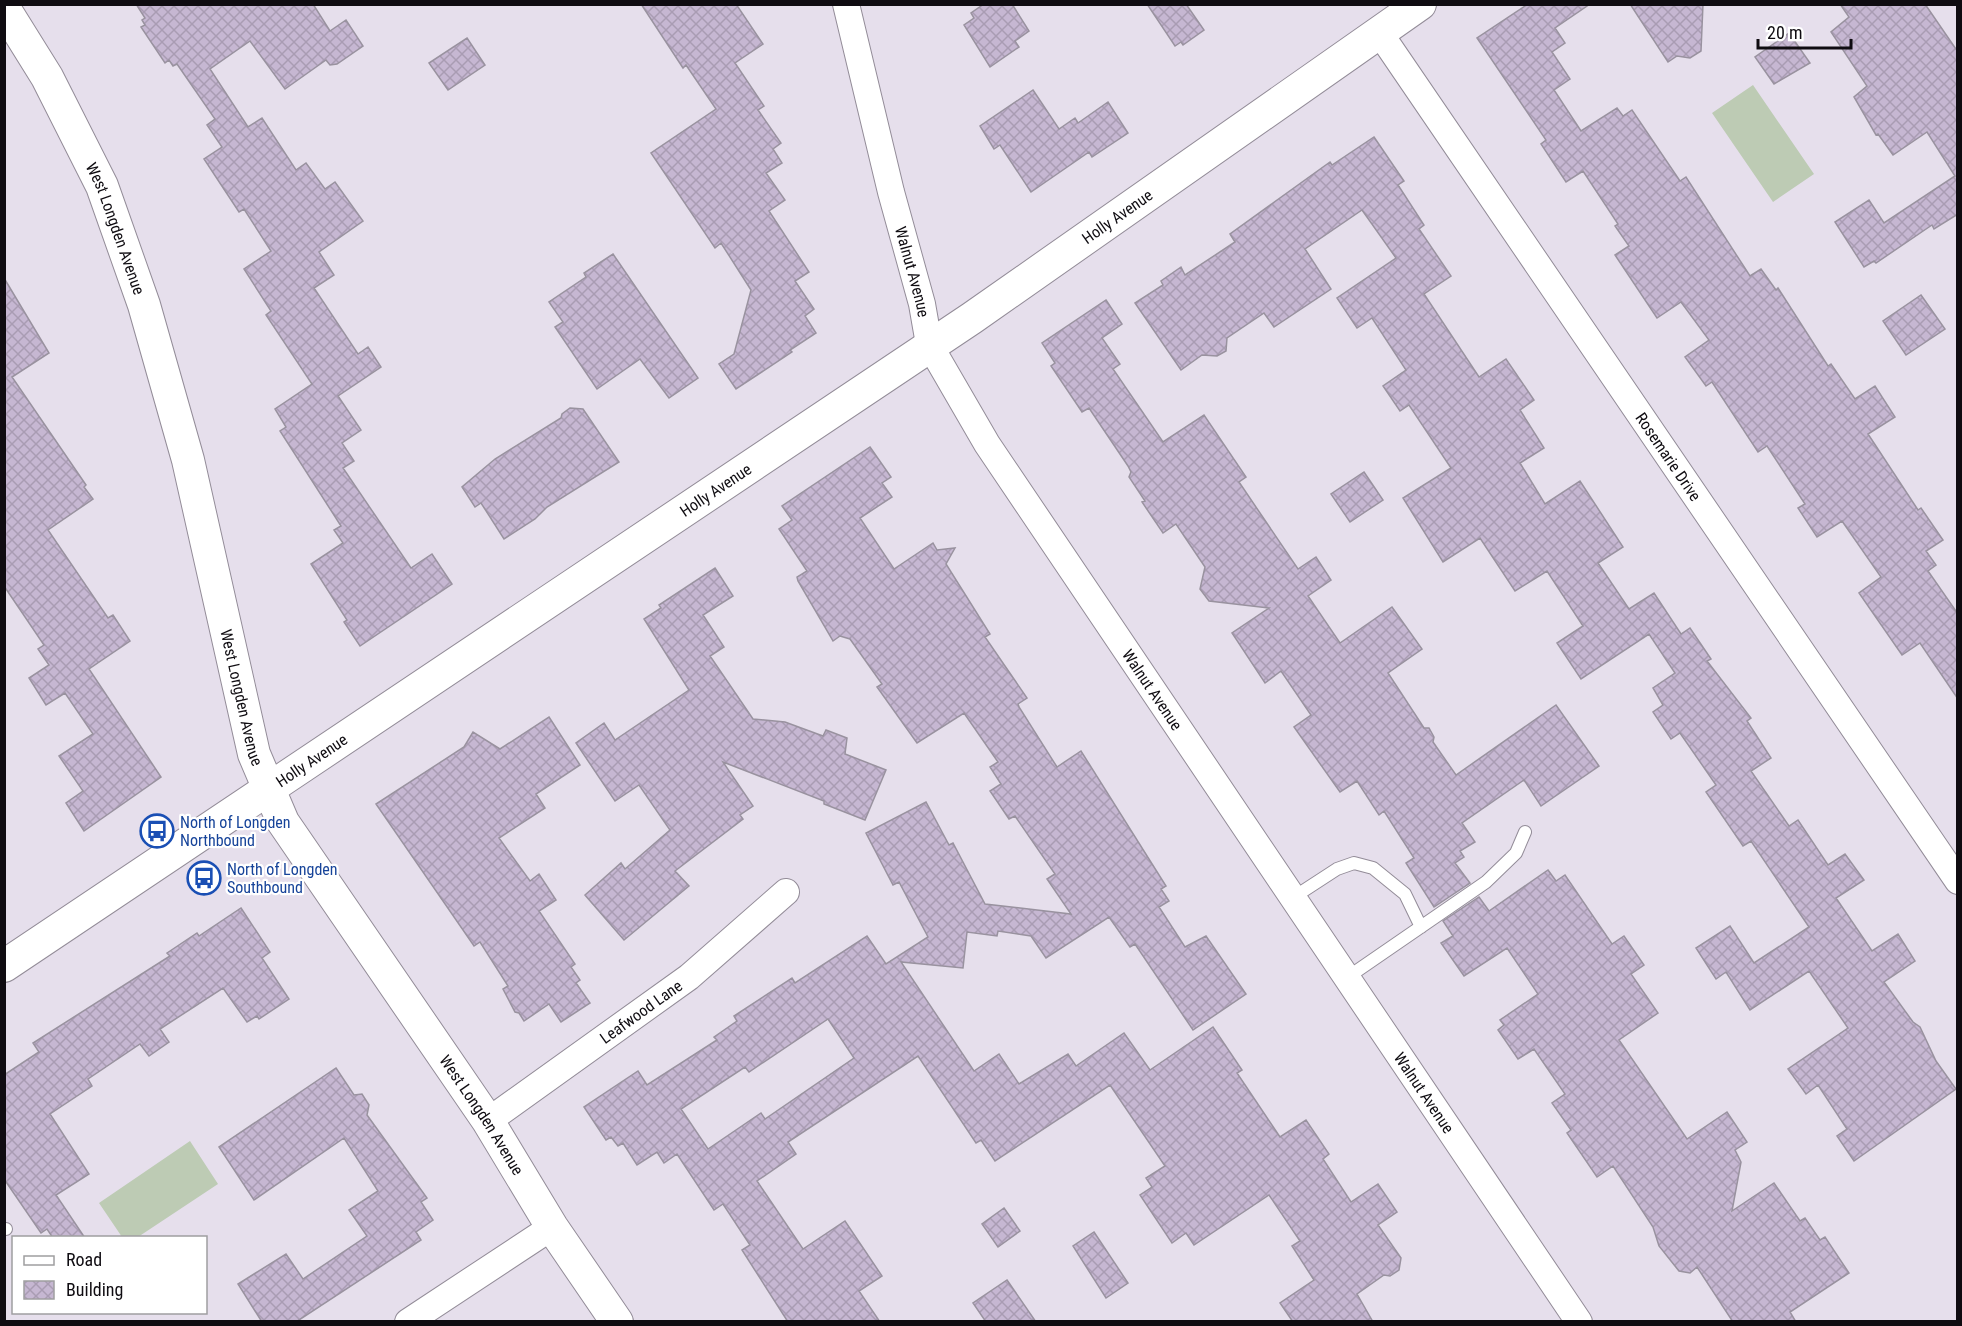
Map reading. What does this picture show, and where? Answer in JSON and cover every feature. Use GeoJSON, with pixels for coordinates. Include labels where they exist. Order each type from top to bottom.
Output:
{"type":"FeatureCollection","features":[{"type":"Feature","properties":{"kind":"street","name":"Walnut Avenue"},"geometry":{"type":"LineString","coordinates":[[846,4],[891,192],[922,304],[930,344],[987,444],[1579,1322]]}},
{"type":"Feature","properties":{"kind":"street","name":"Holly Avenue"},"geometry":{"type":"LineString","coordinates":[[4,966],[972,318],[1420,4]]}},
{"type":"Feature","properties":{"kind":"street","name":"West Longden Avenue"},"geometry":{"type":"LineString","coordinates":[[4,8],[47,77],[102,186],[144,305],[188,460],[254,754],[283,822],[488,1121],[552,1227],[617,1322]]}},
{"type":"Feature","properties":{"kind":"street","name":"Rosemarie Drive"},"geometry":{"type":"LineString","coordinates":[[1379,32],[1958,881]]}},
{"type":"Feature","properties":{"kind":"street","name":"Leafwood Lane"},"geometry":{"type":"LineString","coordinates":[[488,1121],[689,977],[786,892]]}},
{"type":"Feature","properties":{"kind":"street"},"geometry":{"type":"LineString","coordinates":[[408,1322],[552,1227]]}},
{"type":"Feature","properties":{"kind":"lane"},"geometry":{"type":"LineString","coordinates":[[1348,977],[1486,882],[1515,854],[1525,832]]}},
{"type":"Feature","properties":{"kind":"lane"},"geometry":{"type":"LineString","coordinates":[[1294,897],[1337,869],[1354,863],[1373,868],[1405,894],[1421,927]]}},
{"type":"Feature","properties":{"kind":"green space"},"geometry":{"type":"Polygon","coordinates":[[[1753,85],[1814,174],[1773,202],[1712,113],[1753,85]]]}},
{"type":"Feature","properties":{"kind":"green space"},"geometry":{"type":"Polygon","coordinates":[[[190,1141],[218,1184],[140,1236],[121,1236],[99,1203],[190,1141]]]}},
{"type":"Feature","properties":{"kind":"building"},"geometry":{"type":"Polygon","coordinates":[[[136,4],[313,4],[330,31],[346,20],[363,46],[337,64],[330,65],[326,60],[285,89],[250,41],[210,69],[248,127],[262,118],[296,170],[306,163],[325,189],[335,182],[363,221],[319,252],[334,275],[314,288],[358,354],[368,347],[381,367],[338,396],[361,430],[342,443],[354,461],[343,468],[411,568],[432,554],[452,584],[360,646],[344,622],[347,620],[311,564],[343,543],[334,530],[341,526],[280,431],[286,427],[275,409],[312,384],[266,315],[271,311],[244,269],[271,251],[244,209],[239,212],[204,159],[222,147],[207,125],[215,119],[177,64],[173,66],[169,60],[165,63],[141,27],[145,25],[142,20],[145,18],[136,4]]]}},
{"type":"Feature","properties":{"kind":"building"},"geometry":{"type":"Polygon","coordinates":[[[641,4],[736,4],[763,44],[735,63],[764,106],[758,110],[781,143],[773,149],[782,163],[766,173],[785,200],[769,211],[809,272],[795,281],[814,309],[805,316],[816,333],[790,350],[792,352],[736,389],[719,364],[734,354],[751,290],[721,243],[715,248],[651,153],[716,109],[686,65],[683,68],[641,4]]]}},
{"type":"Feature","properties":{"kind":"building"},"geometry":{"type":"Polygon","coordinates":[[[984,4],[1012,4],[1029,31],[1015,41],[1019,47],[990,67],[964,25],[974,18],[971,13],[984,4]]]}},
{"type":"Feature","properties":{"kind":"building"},"geometry":{"type":"Polygon","coordinates":[[[1147,4],[1186,4],[1204,30],[1183,45],[1181,42],[1175,46],[1147,4]]]}},
{"type":"Feature","properties":{"kind":"building"},"geometry":{"type":"Polygon","coordinates":[[[1528,4],[1590,4],[1555,28],[1565,43],[1552,52],[1570,79],[1554,90],[1581,131],[1617,108],[1623,116],[1632,110],[1680,181],[1686,177],[1750,276],[1761,269],[1776,290],[1778,288],[1828,366],[1831,364],[1855,399],[1875,386],[1895,417],[1868,434],[1918,510],[1921,508],[1943,540],[1926,551],[1936,565],[1928,571],[1958,614],[1958,699],[1920,643],[1902,655],[1859,593],[1881,577],[1842,521],[1817,537],[1798,508],[1805,504],[1767,446],[1758,452],[1712,382],[1706,386],[1685,357],[1709,340],[1681,302],[1657,318],[1615,255],[1629,246],[1615,226],[1618,224],[1583,171],[1566,182],[1541,144],[1546,140],[1477,38],[1528,4]]]}},
{"type":"Feature","properties":{"kind":"building"},"geometry":{"type":"Polygon","coordinates":[[[1630,4],[1703,4],[1701,51],[1690,58],[1677,56],[1668,62],[1630,4]]]}},
{"type":"Feature","properties":{"kind":"building"},"geometry":{"type":"Polygon","coordinates":[[[1840,4],[1925,4],[1958,52],[1958,214],[1934,229],[1932,225],[1876,263],[1874,261],[1864,267],[1835,222],[1869,200],[1884,223],[1955,176],[1927,132],[1893,155],[1878,134],[1876,135],[1854,97],[1867,86],[1831,32],[1849,17],[1840,4]]]}},
{"type":"Feature","properties":{"kind":"building"},"geometry":{"type":"Polygon","coordinates":[[[1789,33],[1810,63],[1774,84],[1755,57],[1789,33]]]}},
{"type":"Feature","properties":{"kind":"building"},"geometry":{"type":"Polygon","coordinates":[[[467,38],[485,65],[448,90],[429,63],[467,38]]]}},
{"type":"Feature","properties":{"kind":"building"},"geometry":{"type":"Polygon","coordinates":[[[1033,90],[1059,129],[1075,118],[1078,123],[1108,102],[1128,133],[1092,157],[1089,152],[1031,192],[1000,145],[994,149],[980,126],[1033,90]]]}},
{"type":"Feature","properties":{"kind":"building"},"geometry":{"type":"Polygon","coordinates":[[[1374,137],[1404,181],[1398,185],[1424,225],[1419,229],[1451,276],[1424,294],[1479,377],[1506,359],[1534,400],[1520,410],[1544,448],[1520,463],[1545,504],[1580,481],[1623,547],[1598,563],[1629,609],[1654,593],[1681,634],[1690,628],[1711,659],[1707,661],[1751,718],[1747,721],[1771,758],[1751,771],[1789,826],[1798,820],[1828,865],[1845,854],[1864,880],[1836,898],[1872,951],[1898,934],[1915,961],[1884,982],[1913,1022],[1920,1027],[1936,1061],[1956,1089],[1854,1161],[1837,1136],[1847,1129],[1818,1085],[1806,1094],[1788,1069],[1848,1028],[1809,971],[1750,1010],[1726,972],[1716,979],[1696,948],[1730,926],[1754,963],[1809,927],[1751,841],[1743,846],[1706,792],[1716,785],[1680,733],[1671,739],[1653,712],[1663,705],[1653,688],[1675,673],[1649,634],[1581,679],[1557,643],[1583,626],[1547,571],[1515,591],[1480,538],[1443,562],[1403,498],[1451,468],[1409,405],[1400,411],[1383,386],[1406,370],[1372,318],[1357,328],[1337,298],[1396,258],[1362,210],[1305,249],[1331,289],[1274,327],[1264,313],[1227,338],[1226,351],[1217,356],[1202,355],[1181,370],[1135,303],[1163,285],[1161,281],[1181,267],[1185,275],[1235,242],[1230,234],[1330,162],[1332,165],[1374,137]]]}},
{"type":"Feature","properties":{"kind":"building"},"geometry":{"type":"Polygon","coordinates":[[[613,254],[698,378],[669,398],[640,359],[597,389],[555,327],[563,322],[549,302],[586,277],[584,273],[613,254]]]}},
{"type":"Feature","properties":{"kind":"building"},"geometry":{"type":"Polygon","coordinates":[[[4,278],[49,353],[12,377],[86,485],[84,487],[93,499],[48,530],[108,618],[113,615],[130,641],[89,669],[161,777],[84,831],[66,803],[83,791],[59,756],[93,734],[65,693],[46,705],[29,678],[49,665],[38,649],[44,645],[4,586],[4,278]]]}},
{"type":"Feature","properties":{"kind":"building"},"geometry":{"type":"Polygon","coordinates":[[[1921,295],[1945,329],[1906,355],[1883,321],[1921,295]]]}},
{"type":"Feature","properties":{"kind":"building"},"geometry":{"type":"Polygon","coordinates":[[[1106,300],[1122,324],[1102,338],[1120,364],[1113,369],[1163,442],[1204,415],[1246,477],[1239,482],[1298,569],[1316,557],[1331,580],[1308,596],[1340,643],[1392,607],[1422,649],[1388,673],[1424,728],[1429,728],[1434,737],[1433,742],[1456,775],[1556,705],[1599,766],[1541,806],[1524,780],[1462,823],[1475,842],[1460,851],[1464,857],[1455,863],[1470,883],[1434,907],[1406,863],[1414,858],[1384,811],[1379,815],[1357,781],[1340,792],[1294,727],[1311,715],[1281,671],[1265,683],[1232,633],[1269,608],[1209,601],[1200,589],[1205,567],[1176,524],[1163,533],[1142,502],[1145,501],[1129,477],[1131,472],[1128,466],[1089,408],[1082,412],[1051,366],[1055,363],[1042,343],[1106,300]]]}},
{"type":"Feature","properties":{"kind":"building"},"geometry":{"type":"Polygon","coordinates":[[[570,408],[583,409],[619,462],[547,507],[535,519],[504,539],[481,503],[475,507],[462,487],[495,459],[561,418],[562,414],[570,408]]]}},
{"type":"Feature","properties":{"kind":"building"},"geometry":{"type":"Polygon","coordinates":[[[870,447],[891,477],[882,483],[892,497],[860,518],[894,569],[933,543],[937,550],[955,548],[946,564],[990,634],[985,637],[1027,698],[1018,704],[1019,707],[1057,767],[1081,751],[1166,886],[1161,889],[1169,901],[1159,907],[1185,947],[1206,936],[1246,994],[1193,1030],[1135,944],[1130,947],[1109,917],[1046,958],[1031,936],[998,931],[997,936],[967,932],[963,968],[901,962],[974,1071],[999,1054],[1019,1084],[1068,1054],[1076,1066],[1124,1033],[1150,1070],[1213,1027],[1242,1070],[1237,1073],[1280,1137],[1306,1120],[1329,1154],[1323,1159],[1351,1202],[1378,1184],[1397,1212],[1378,1225],[1401,1258],[1399,1270],[1390,1276],[1384,1275],[1357,1294],[1373,1322],[1293,1322],[1280,1303],[1314,1280],[1292,1246],[1300,1241],[1269,1195],[1194,1245],[1186,1233],[1172,1243],[1140,1195],[1152,1187],[1146,1178],[1165,1166],[1110,1085],[995,1161],[981,1140],[976,1143],[918,1056],[788,1142],[796,1154],[757,1181],[803,1249],[845,1221],[882,1276],[859,1291],[880,1322],[788,1322],[742,1250],[750,1245],[723,1204],[714,1210],[677,1154],[664,1163],[657,1152],[637,1165],[623,1143],[618,1146],[611,1137],[606,1140],[584,1107],[638,1071],[647,1085],[717,1040],[714,1037],[737,1021],[734,1016],[792,978],[795,983],[867,936],[886,964],[928,937],[899,882],[893,885],[866,833],[926,802],[949,845],[953,843],[985,904],[1071,914],[1047,879],[1055,874],[1015,816],[1009,819],[990,791],[1001,784],[990,767],[998,762],[964,713],[917,743],[877,687],[882,684],[850,639],[840,636],[833,641],[798,581],[797,577],[807,571],[779,529],[792,520],[782,506],[870,447]],[[828,1019],[749,1072],[745,1067],[681,1109],[708,1149],[761,1113],[765,1119],[854,1058],[828,1019]]]}},
{"type":"Feature","properties":{"kind":"building"},"geometry":{"type":"Polygon","coordinates":[[[1364,472],[1383,500],[1350,522],[1331,494],[1364,472]]]}},
{"type":"Feature","properties":{"kind":"building"},"geometry":{"type":"Polygon","coordinates":[[[715,568],[733,596],[703,615],[724,647],[710,656],[753,719],[785,722],[823,736],[826,730],[847,738],[845,754],[886,770],[865,820],[824,804],[824,801],[723,762],[753,806],[740,815],[743,819],[675,871],[689,886],[624,940],[585,895],[621,863],[625,869],[670,830],[639,785],[615,801],[576,743],[604,723],[615,740],[689,690],[644,619],[661,608],[659,605],[715,568]]]}},
{"type":"Feature","properties":{"kind":"building"},"geometry":{"type":"Polygon","coordinates":[[[549,717],[580,765],[536,794],[545,808],[499,838],[530,881],[539,874],[556,900],[539,911],[575,964],[571,967],[580,980],[576,983],[590,1003],[561,1022],[549,1004],[524,1021],[519,1013],[515,1012],[503,989],[508,986],[480,942],[474,946],[376,804],[464,747],[473,732],[500,749],[549,717]]]}},
{"type":"Feature","properties":{"kind":"building"},"geometry":{"type":"Polygon","coordinates":[[[1548,870],[1556,881],[1565,875],[1612,944],[1624,936],[1644,965],[1631,974],[1658,1013],[1619,1040],[1687,1139],[1727,1112],[1747,1142],[1735,1150],[1741,1162],[1732,1211],[1774,1183],[1800,1221],[1805,1218],[1820,1240],[1825,1237],[1849,1273],[1790,1312],[1796,1322],[1733,1322],[1697,1267],[1690,1273],[1679,1271],[1659,1246],[1653,1227],[1613,1166],[1597,1177],[1567,1133],[1571,1130],[1552,1103],[1565,1094],[1534,1049],[1518,1059],[1498,1030],[1504,1025],[1500,1020],[1538,994],[1507,948],[1464,976],[1441,943],[1453,936],[1443,921],[1479,897],[1489,911],[1548,870]]]}},
{"type":"Feature","properties":{"kind":"building"},"geometry":{"type":"Polygon","coordinates":[[[241,908],[270,952],[262,958],[289,999],[259,1019],[257,1016],[247,1022],[223,988],[160,1029],[169,1042],[149,1056],[140,1044],[88,1079],[92,1086],[50,1114],[89,1174],[56,1195],[84,1236],[52,1236],[47,1229],[41,1233],[4,1179],[4,1075],[39,1052],[33,1043],[170,956],[167,953],[197,933],[199,936],[241,908]]]}},
{"type":"Feature","properties":{"kind":"building"},"geometry":{"type":"Polygon","coordinates":[[[336,1068],[354,1095],[362,1094],[369,1105],[367,1115],[427,1198],[421,1202],[433,1220],[416,1232],[421,1240],[296,1322],[262,1322],[238,1284],[286,1254],[303,1279],[367,1236],[349,1210],[378,1191],[344,1138],[254,1200],[219,1147],[336,1068]]]}},
{"type":"Feature","properties":{"kind":"building"},"geometry":{"type":"Polygon","coordinates":[[[1004,1208],[1020,1231],[998,1247],[982,1224],[1004,1208]]]}},
{"type":"Feature","properties":{"kind":"building"},"geometry":{"type":"Polygon","coordinates":[[[1094,1232],[1128,1283],[1106,1298],[1073,1246],[1094,1232]]]}},
{"type":"Feature","properties":{"kind":"building"},"geometry":{"type":"Polygon","coordinates":[[[1007,1280],[1036,1322],[986,1322],[973,1303],[1007,1280]]]}},
{"type":"Feature","properties":{"kind":"place","name":"North of Longden Northbound"},"geometry":{"type":"Point","coordinates":[157,831]}},
{"type":"Feature","properties":{"kind":"place","name":"North of Longden Southbound"},"geometry":{"type":"Point","coordinates":[204,878]}}]}
